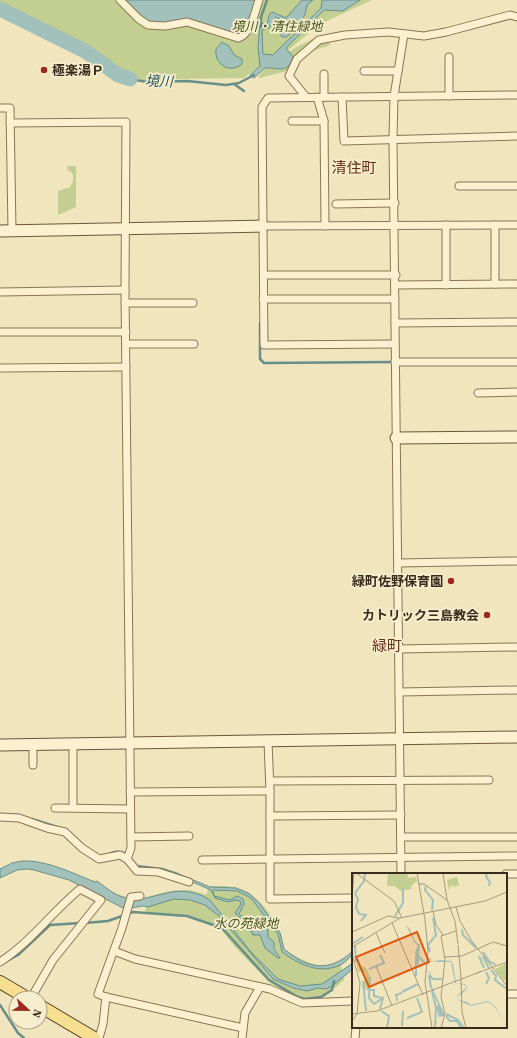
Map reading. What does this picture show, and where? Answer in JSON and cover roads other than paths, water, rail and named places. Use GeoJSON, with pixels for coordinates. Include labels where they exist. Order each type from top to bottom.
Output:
{"type":"FeatureCollection","features":[{"type":"Feature","properties":{"kind":"main road"},"geometry":{"type":"LineString","coordinates":[[0,982],[14,990]]}},
{"type":"Feature","properties":{"kind":"main road"},"geometry":{"type":"LineString","coordinates":[[48,1011],[94,1038]]}},
{"type":"Feature","properties":{"kind":"street"},"geometry":{"type":"LineString","coordinates":[[120,0],[139,19],[148,25],[165,26],[188,22],[238,38],[242,37],[247,32],[259,0]]}},
{"type":"Feature","properties":{"kind":"street"},"geometry":{"type":"LineString","coordinates":[[306,97],[289,76],[297,59],[319,40],[345,35],[388,32],[424,36],[446,32],[510,15],[517,17]]}},
{"type":"Feature","properties":{"kind":"street"},"geometry":{"type":"LineString","coordinates":[[401,873],[395,362],[396,275],[393,139],[394,96],[404,34]]}},
{"type":"Feature","properties":{"kind":"street"},"geometry":{"type":"LineString","coordinates":[[449,57],[449,96]]}},
{"type":"Feature","properties":{"kind":"street"},"geometry":{"type":"LineString","coordinates":[[364,71],[398,71]]}},
{"type":"Feature","properties":{"kind":"street"},"geometry":{"type":"LineString","coordinates":[[324,74],[320,97],[324,121],[325,226]]}},
{"type":"Feature","properties":{"kind":"street"},"geometry":{"type":"LineString","coordinates":[[395,344],[264,345],[262,107],[268,98],[517,95]]}},
{"type":"Feature","properties":{"kind":"street"},"geometry":{"type":"LineString","coordinates":[[342,97],[344,140],[517,136]]}},
{"type":"Feature","properties":{"kind":"street"},"geometry":{"type":"LineString","coordinates":[[0,108],[10,108],[12,231]]}},
{"type":"Feature","properties":{"kind":"street"},"geometry":{"type":"LineString","coordinates":[[292,121],[324,121]]}},
{"type":"Feature","properties":{"kind":"street"},"geometry":{"type":"LineString","coordinates":[[10,122],[126,122],[125,303],[131,837],[131,852],[127,859]]}},
{"type":"Feature","properties":{"kind":"street"},"geometry":{"type":"LineString","coordinates":[[459,186],[517,186]]}},
{"type":"Feature","properties":{"kind":"street"},"geometry":{"type":"LineString","coordinates":[[336,204],[395,203]]}},
{"type":"Feature","properties":{"kind":"street"},"geometry":{"type":"LineString","coordinates":[[446,225],[446,285]]}},
{"type":"Feature","properties":{"kind":"street"},"geometry":{"type":"LineString","coordinates":[[0,232],[263,226],[517,225]]}},
{"type":"Feature","properties":{"kind":"street"},"geometry":{"type":"LineString","coordinates":[[495,226],[495,284]]}},
{"type":"Feature","properties":{"kind":"street"},"geometry":{"type":"LineString","coordinates":[[264,275],[396,275]]}},
{"type":"Feature","properties":{"kind":"street"},"geometry":{"type":"LineString","coordinates":[[396,285],[517,284]]}},
{"type":"Feature","properties":{"kind":"street"},"geometry":{"type":"LineString","coordinates":[[0,292],[125,290]]}},
{"type":"Feature","properties":{"kind":"street"},"geometry":{"type":"LineString","coordinates":[[263,298],[396,299]]}},
{"type":"Feature","properties":{"kind":"street"},"geometry":{"type":"LineString","coordinates":[[125,303],[194,303]]}},
{"type":"Feature","properties":{"kind":"street"},"geometry":{"type":"LineString","coordinates":[[395,323],[517,322]]}},
{"type":"Feature","properties":{"kind":"street"},"geometry":{"type":"LineString","coordinates":[[0,332],[126,332]]}},
{"type":"Feature","properties":{"kind":"street"},"geometry":{"type":"LineString","coordinates":[[126,344],[194,344]]}},
{"type":"Feature","properties":{"kind":"street"},"geometry":{"type":"LineString","coordinates":[[395,362],[517,362]]}},
{"type":"Feature","properties":{"kind":"street"},"geometry":{"type":"LineString","coordinates":[[0,368],[126,367]]}},
{"type":"Feature","properties":{"kind":"street"},"geometry":{"type":"LineString","coordinates":[[478,393],[517,392]]}},
{"type":"Feature","properties":{"kind":"street"},"geometry":{"type":"LineString","coordinates":[[396,438],[517,437]]}},
{"type":"Feature","properties":{"kind":"street"},"geometry":{"type":"LineString","coordinates":[[398,563],[517,561]]}},
{"type":"Feature","properties":{"kind":"street"},"geometry":{"type":"LineString","coordinates":[[398,649],[517,648]]}},
{"type":"Feature","properties":{"kind":"street"},"geometry":{"type":"LineString","coordinates":[[399,692],[517,690]]}},
{"type":"Feature","properties":{"kind":"street"},"geometry":{"type":"LineString","coordinates":[[0,745],[517,737]]}},
{"type":"Feature","properties":{"kind":"street"},"geometry":{"type":"LineString","coordinates":[[268,741],[270,781],[270,899],[352,898]]}},
{"type":"Feature","properties":{"kind":"street"},"geometry":{"type":"LineString","coordinates":[[33,744],[33,765]]}},
{"type":"Feature","properties":{"kind":"street"},"geometry":{"type":"LineString","coordinates":[[73,744],[73,808]]}},
{"type":"Feature","properties":{"kind":"street"},"geometry":{"type":"LineString","coordinates":[[270,781],[489,780]]}},
{"type":"Feature","properties":{"kind":"street"},"geometry":{"type":"LineString","coordinates":[[130,792],[270,791]]}},
{"type":"Feature","properties":{"kind":"street"},"geometry":{"type":"LineString","coordinates":[[56,808],[130,809]]}},
{"type":"Feature","properties":{"kind":"street"},"geometry":{"type":"LineString","coordinates":[[270,816],[401,815]]}},
{"type":"Feature","properties":{"kind":"street"},"geometry":{"type":"LineString","coordinates":[[0,817],[19,818],[42,827],[65,832],[82,848],[99,859],[116,855],[127,859],[137,871],[158,872],[189,882]]}},
{"type":"Feature","properties":{"kind":"street"},"geometry":{"type":"LineString","coordinates":[[131,837],[189,836]]}},
{"type":"Feature","properties":{"kind":"street"},"geometry":{"type":"LineString","coordinates":[[401,837],[517,837]]}},
{"type":"Feature","properties":{"kind":"street"},"geometry":{"type":"LineString","coordinates":[[202,860],[517,856]]}},
{"type":"Feature","properties":{"kind":"street"},"geometry":{"type":"LineString","coordinates":[[0,962],[20,948],[51,915],[80,889],[101,900],[54,960],[36,990]]}},
{"type":"Feature","properties":{"kind":"street"},"geometry":{"type":"LineString","coordinates":[[140,896],[131,896],[114,951],[98,994],[243,1028]]}},
{"type":"Feature","properties":{"kind":"street"},"geometry":{"type":"LineString","coordinates":[[114,951],[135,959],[276,991],[302,1003],[352,1001]]}},
{"type":"Feature","properties":{"kind":"street"},"geometry":{"type":"LineString","coordinates":[[242,1038],[248,1005],[260,987]]}},
{"type":"Feature","properties":{"kind":"street"},"geometry":{"type":"LineString","coordinates":[[99,1038],[103,1024],[106,997]]}},
{"type":"Feature","properties":{"kind":"street"},"geometry":{"type":"LineString","coordinates":[[355,1038],[356,1028]]}},
{"type":"Feature","properties":{"kind":"water"},"geometry":{"type":"Polygon","coordinates":[[[124,0],[256,0],[247,25],[239,36],[189,19],[166,24],[148,23],[124,0]]]}},
{"type":"Feature","properties":{"kind":"water"},"geometry":{"type":"Polygon","coordinates":[[[302,0],[313,0],[307,5],[305,15],[287,37],[282,37],[280,34],[283,21],[276,17],[269,28],[262,30],[263,54],[273,55],[321,8],[322,0],[360,0],[343,11],[324,10],[286,48],[293,57],[288,66],[282,69],[265,68],[254,78],[250,75],[260,66],[258,47],[260,23],[263,23],[263,26],[267,26],[269,15],[272,12],[286,18],[302,0]]]}},
{"type":"Feature","properties":{"kind":"water"},"geometry":{"type":"Polygon","coordinates":[[[222,42],[229,46],[234,55],[242,59],[242,64],[237,67],[228,68],[220,63],[216,55],[216,49],[222,42]]]}},
{"type":"Feature","properties":{"kind":"water"},"geometry":{"type":"Polygon","coordinates":[[[31,861],[50,865],[95,882],[97,881],[117,895],[132,899],[185,891],[197,894],[210,900],[251,952],[278,979],[300,986],[322,984],[352,964],[352,970],[331,987],[325,989],[318,988],[307,991],[293,988],[273,979],[219,916],[205,905],[190,900],[174,899],[148,907],[143,906],[125,909],[69,880],[34,870],[17,870],[0,878],[0,869],[12,863],[31,861]]]}},
{"type":"Feature","properties":{"kind":"water"},"geometry":{"type":"Polygon","coordinates":[[[174,872],[210,887],[236,888],[250,894],[260,904],[280,933],[284,949],[302,961],[318,966],[327,965],[335,963],[352,952],[352,955],[342,964],[331,968],[323,969],[301,964],[282,952],[278,934],[251,898],[237,891],[213,890],[214,896],[211,890],[174,874],[174,872]]]}},
{"type":"Feature","properties":{"kind":"water"},"geometry":{"type":"Polygon","coordinates":[[[214,896],[230,900],[237,896],[243,899],[244,904],[239,914],[250,923],[254,918],[261,920],[263,928],[268,930],[268,937],[274,942],[274,949],[280,958],[265,948],[260,935],[253,935],[248,925],[235,913],[241,904],[240,901],[236,900],[228,902],[215,898],[214,896]]]}},
{"type":"Feature","properties":{"kind":"waterway","name":"境川"},"geometry":{"type":"LineString","coordinates":[[261,27],[261,17],[267,0]]}},
{"type":"Feature","properties":{"kind":"waterway","name":"境川"},"geometry":{"type":"LineString","coordinates":[[0,9],[85,51],[118,75],[130,79]]}},
{"type":"Feature","properties":{"kind":"waterway","name":"境川"},"geometry":{"type":"LineString","coordinates":[[130,79],[147,82],[187,81],[226,85],[239,83],[254,75]]}},
{"type":"Feature","properties":{"kind":"waterway"},"geometry":{"type":"LineString","coordinates":[[234,84],[244,91]]}},
{"type":"Feature","properties":{"kind":"waterway"},"geometry":{"type":"LineString","coordinates":[[260,323],[260,359],[264,363],[391,362]]}},
{"type":"Feature","properties":{"kind":"waterway"},"geometry":{"type":"LineString","coordinates":[[2,814],[19,815]]}},
{"type":"Feature","properties":{"kind":"waterway"},"geometry":{"type":"LineString","coordinates":[[32,819],[67,830]]}},
{"type":"Feature","properties":{"kind":"waterway"},"geometry":{"type":"LineString","coordinates":[[109,854],[121,852],[128,856],[136,866],[162,869],[177,874]]}},
{"type":"Feature","properties":{"kind":"waterway"},"geometry":{"type":"LineString","coordinates":[[85,923],[108,921],[133,912],[187,916],[222,928],[269,980],[298,997],[304,999],[321,997],[332,990],[334,981]]}},
{"type":"Feature","properties":{"kind":"waterway"},"geometry":{"type":"LineString","coordinates":[[5,962],[18,955],[50,925],[80,923]]}},
{"type":"Feature","properties":{"kind":"waterway"},"geometry":{"type":"LineString","coordinates":[[0,1005],[18,1033],[24,1038]]}},
{"type":"Feature","properties":{"kind":"place","name":"極楽湯Ｐ"},"geometry":{"type":"Point","coordinates":[44,70]}},
{"type":"Feature","properties":{"kind":"place","name":"緑町佐野保育園"},"geometry":{"type":"Point","coordinates":[451,581]}},
{"type":"Feature","properties":{"kind":"place","name":"カトリック三島教会"},"geometry":{"type":"Point","coordinates":[487,615]}},
{"type":"Feature","properties":{"kind":"district","name":"清住町"},"geometry":{"type":"Point","coordinates":[354,167]}},
{"type":"Feature","properties":{"kind":"district","name":"緑町"},"geometry":{"type":"Point","coordinates":[387,645]}},
{"type":"Feature","properties":{"kind":"park label","name":"境川・清住緑地"},"geometry":{"type":"Point","coordinates":[277,26]}},
{"type":"Feature","properties":{"kind":"park label","name":"水の苑緑地"},"geometry":{"type":"Point","coordinates":[246,923]}}]}
